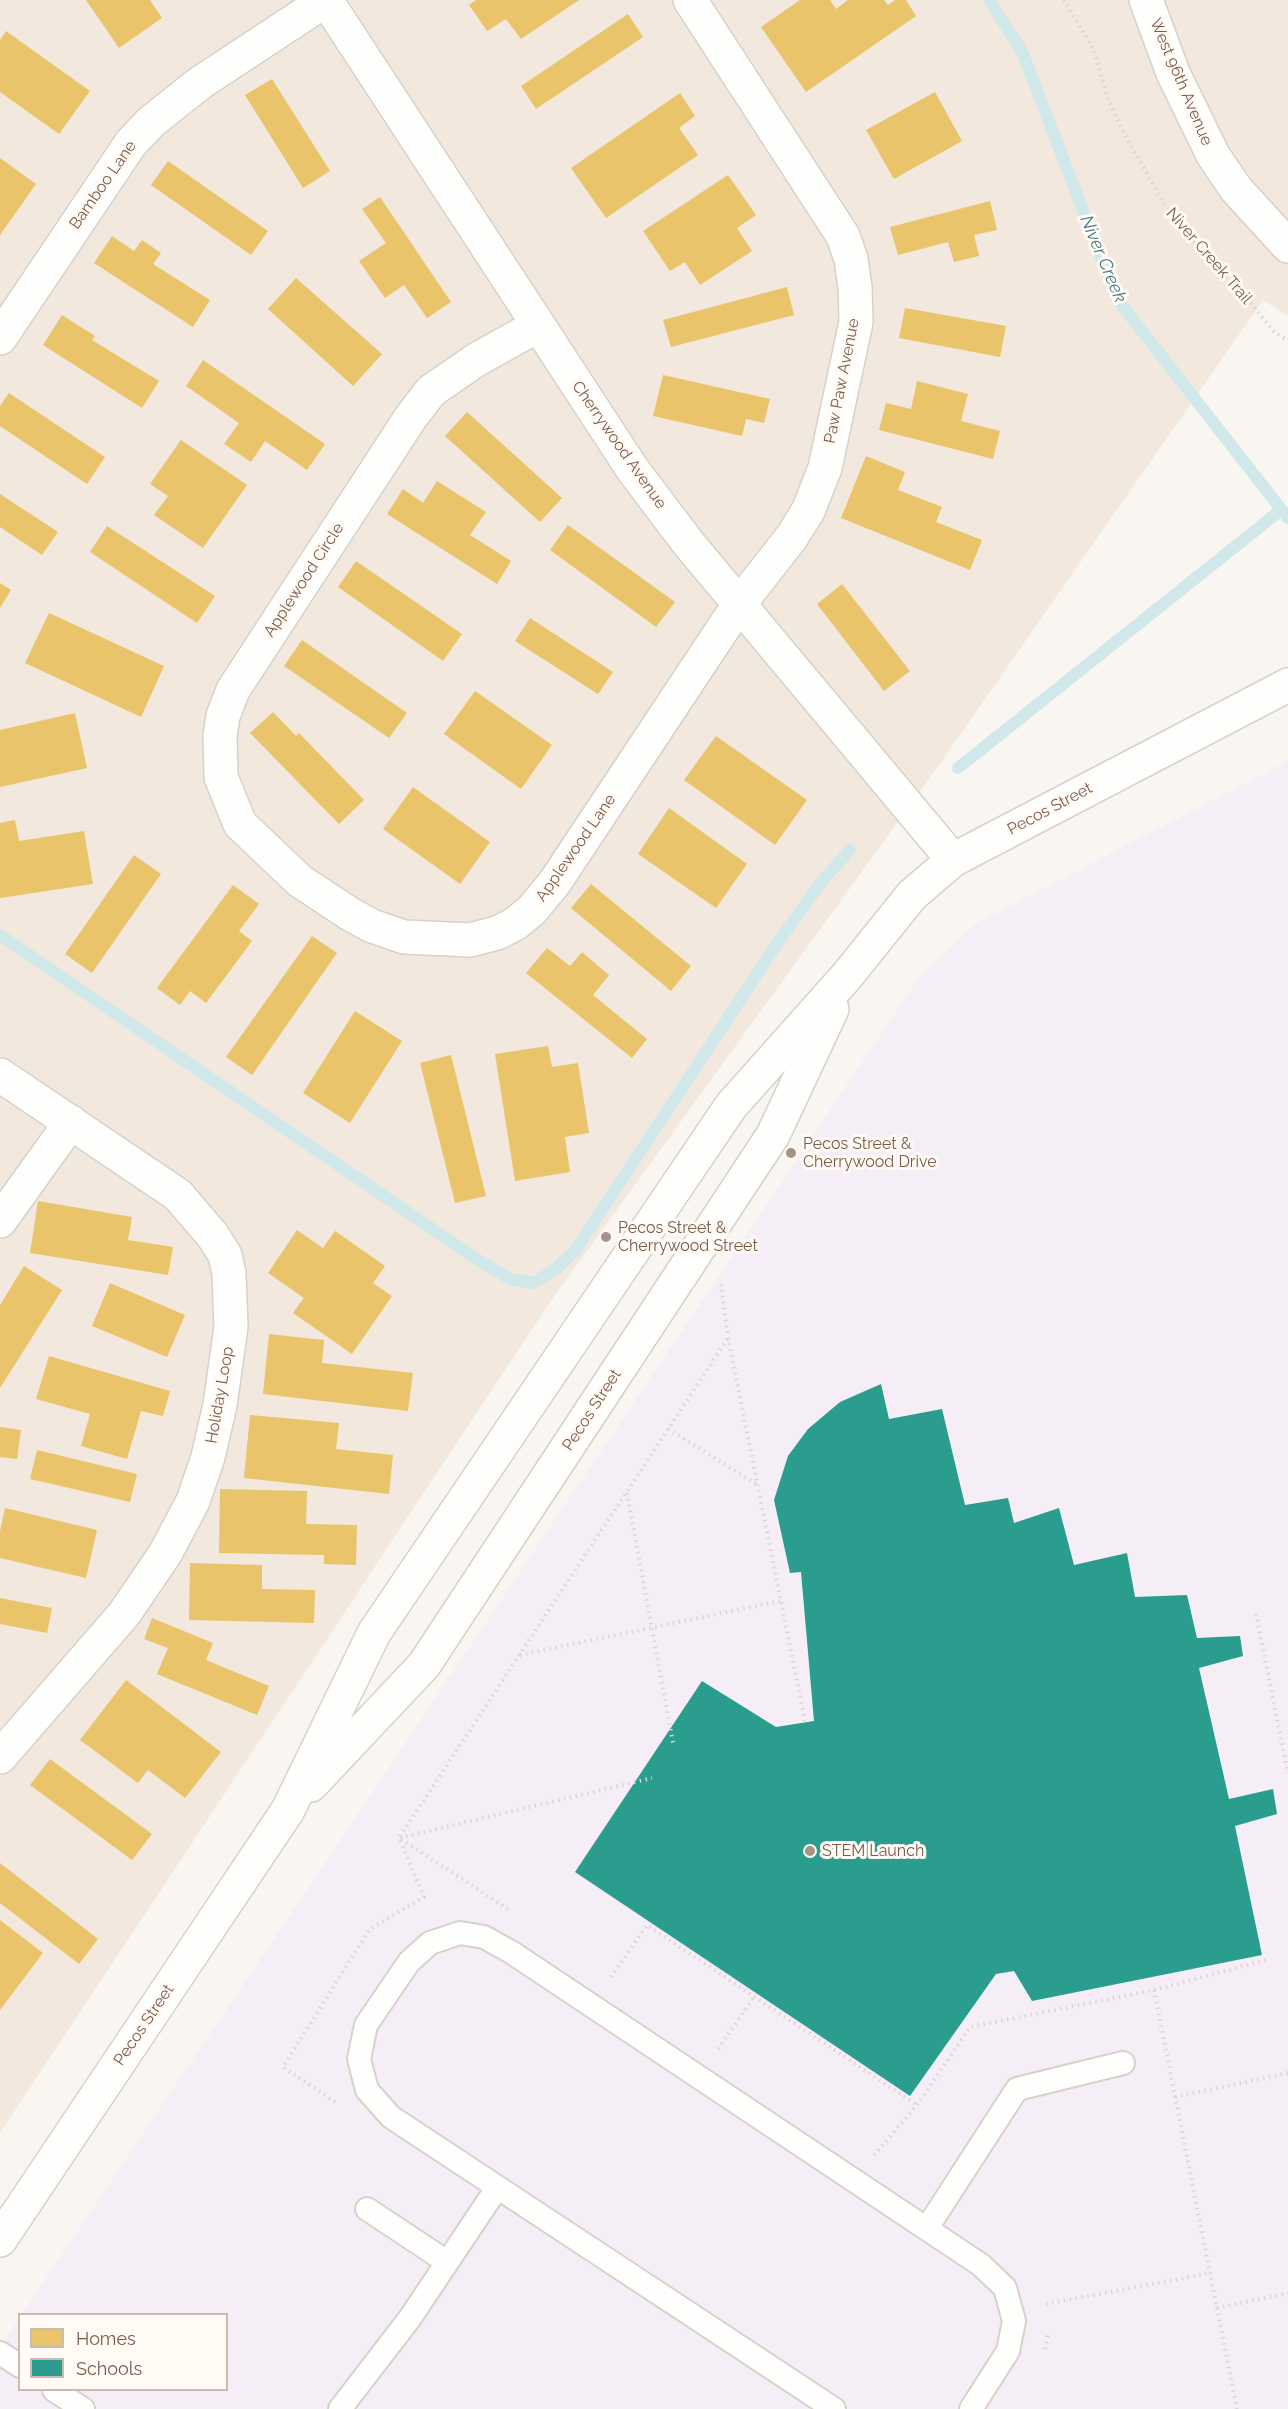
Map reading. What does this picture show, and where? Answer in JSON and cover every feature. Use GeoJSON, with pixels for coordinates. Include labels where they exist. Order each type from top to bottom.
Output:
{"type":"FeatureCollection","features":[{"type":"Feature","properties":{"kind":"street","name":"Cherrywood Avenue"},"geometry":{"type":"LineString","coordinates":[[326,0],[633,470],[689,544],[953,860]]}},
{"type":"Feature","properties":{"kind":"street","name":"Bamboo Lane"},"geometry":{"type":"LineString","coordinates":[[0,338],[131,143],[151,122],[200,83],[326,0]]}},
{"type":"Feature","properties":{"kind":"street","name":"Paw Paw Avenue"},"geometry":{"type":"LineString","coordinates":[[690,0],[843,236],[851,259],[855,287],[856,322],[825,468],[808,511],[791,538],[740,603]]}},
{"type":"Feature","properties":{"kind":"street","name":"West 96th Avenue"},"geometry":{"type":"LineString","coordinates":[[1146,0],[1178,82],[1212,155],[1236,189],[1288,246]]}},
{"type":"Feature","properties":{"kind":"street","name":"Applewood Circle"},"geometry":{"type":"LineString","coordinates":[[300,881],[240,824],[228,800],[221,777],[220,736],[223,716],[233,690],[411,417],[431,391],[476,360],[537,326]]}},
{"type":"Feature","properties":{"kind":"street","name":"Applewood Lane"},"geometry":{"type":"LineString","coordinates":[[300,881],[372,926],[404,937],[470,940],[497,933],[516,924],[532,910],[555,882],[740,603]]}},
{"type":"Feature","properties":{"kind":"street","name":"Pecos Street"},"geometry":{"type":"LineString","coordinates":[[0,2240],[288,1810],[374,1633],[731,1106],[846,977],[912,895],[953,860],[1288,685]]}},
{"type":"Feature","properties":{"kind":"street","name":"Pecos Street"},"geometry":{"type":"LineString","coordinates":[[288,1810],[424,1665],[773,1134],[846,977]]}},
{"type":"Feature","properties":{"kind":"street","name":"Holiday Loop"},"geometry":{"type":"LineString","coordinates":[[0,1075],[178,1196],[213,1236],[225,1255],[229,1273],[231,1327],[220,1405],[208,1457],[193,1501],[165,1554],[124,1614],[0,1757]]}},
{"type":"Feature","properties":{"kind":"street"},"geometry":{"type":"LineString","coordinates":[[0,1221],[71,1122]]}},
{"type":"Feature","properties":{"kind":"lane"},"geometry":{"type":"LineString","coordinates":[[834,2409],[391,2117],[368,2090],[359,2059],[366,2025],[392,1983],[409,1962],[430,1943],[460,1933],[484,1937],[511,1952],[981,2265],[1005,2288],[1014,2321],[1008,2351],[988,2386],[971,2409]]}},
{"type":"Feature","properties":{"kind":"lane"},"geometry":{"type":"LineString","coordinates":[[927,2228],[1017,2089],[1123,2063]]}},
{"type":"Feature","properties":{"kind":"lane"},"geometry":{"type":"LineString","coordinates":[[340,2409],[410,2318],[497,2188]]}},
{"type":"Feature","properties":{"kind":"lane"},"geometry":{"type":"LineString","coordinates":[[367,2209],[447,2262]]}},
{"type":"Feature","properties":{"kind":"lane"},"geometry":{"type":"LineString","coordinates":[[0,2353],[18,2365]]}},
{"type":"Feature","properties":{"kind":"lane"},"geometry":{"type":"LineString","coordinates":[[56,2391],[83,2409]]}},
{"type":"Feature","properties":{"kind":"path","name":"Niver Creek Trail"},"geometry":{"type":"LineString","coordinates":[[1064,0],[1094,50],[1106,93],[1119,124],[1164,204],[1214,265],[1239,288],[1273,331],[1288,341]]}},
{"type":"Feature","properties":{"kind":"path"},"geometry":{"type":"LineString","coordinates":[[720,1272],[728,1338],[804,1721]]}},
{"type":"Feature","properties":{"kind":"path"},"geometry":{"type":"LineString","coordinates":[[399,1838],[728,1338]]}},
{"type":"Feature","properties":{"kind":"path"},"geometry":{"type":"LineString","coordinates":[[668,1429],[757,1485]]}},
{"type":"Feature","properties":{"kind":"path"},"geometry":{"type":"LineString","coordinates":[[626,1492],[673,1743]]}},
{"type":"Feature","properties":{"kind":"path"},"geometry":{"type":"LineString","coordinates":[[519,1655],[780,1601]]}},
{"type":"Feature","properties":{"kind":"path"},"geometry":{"type":"LineString","coordinates":[[1256,1614],[1288,1773]]}},
{"type":"Feature","properties":{"kind":"path"},"geometry":{"type":"LineString","coordinates":[[611,1977],[647,1925],[916,2105]]}},
{"type":"Feature","properties":{"kind":"path"},"geometry":{"type":"LineString","coordinates":[[873,2155],[916,2105],[970,2027],[1154,1990],[1270,1959]]}},
{"type":"Feature","properties":{"kind":"path"},"geometry":{"type":"LineString","coordinates":[[1154,1990],[1237,2409]]}},
{"type":"Feature","properties":{"kind":"path"},"geometry":{"type":"LineString","coordinates":[[718,2049],[754,1996]]}},
{"type":"Feature","properties":{"kind":"path"},"geometry":{"type":"LineString","coordinates":[[1175,2097],[1288,2073]]}},
{"type":"Feature","properties":{"kind":"path"},"geometry":{"type":"LineString","coordinates":[[1046,2304],[1210,2273]]}},
{"type":"Feature","properties":{"kind":"path"},"geometry":{"type":"LineString","coordinates":[[1217,2308],[1288,2293]]}},
{"type":"Feature","properties":{"kind":"shaded area"},"geometry":{"type":"Polygon","coordinates":[[[0,0],[1288,0],[1288,316],[1263,300],[939,765],[550,1302],[0,2133],[0,0]]]}},
{"type":"Feature","properties":{"kind":"shaded area","name":"STEM Launch"},"geometry":{"type":"Polygon","coordinates":[[[1288,761],[1288,2409],[0,2409],[0,2347],[18,2320],[18,2391],[228,2391],[228,2313],[23,2313],[920,976],[975,924],[1288,761]]]}},
{"type":"Feature","properties":{"kind":"building: Homes"},"geometry":{"type":"Polygon","coordinates":[[[86,0],[150,0],[162,18],[119,48],[86,0]]]}},
{"type":"Feature","properties":{"kind":"building: Homes"},"geometry":{"type":"Polygon","coordinates":[[[476,0],[579,0],[521,39],[506,19],[487,31],[469,5],[476,0]]]}},
{"type":"Feature","properties":{"kind":"building: Homes"},"geometry":{"type":"Polygon","coordinates":[[[800,0],[830,0],[836,9],[848,0],[884,0],[888,5],[895,0],[906,0],[916,16],[806,92],[761,27],[800,0]]]}},
{"type":"Feature","properties":{"kind":"building: Homes"},"geometry":{"type":"Polygon","coordinates":[[[628,14],[643,37],[536,109],[521,86],[628,14]]]}},
{"type":"Feature","properties":{"kind":"building: Homes"},"geometry":{"type":"Polygon","coordinates":[[[6,31],[90,91],[59,134],[0,92],[0,40],[6,31]]]}},
{"type":"Feature","properties":{"kind":"building: Homes"},"geometry":{"type":"Polygon","coordinates":[[[272,79],[330,171],[303,188],[245,95],[272,79]]]}},
{"type":"Feature","properties":{"kind":"building: Homes"},"geometry":{"type":"Polygon","coordinates":[[[935,92],[962,141],[894,179],[866,130],[935,92]]]}},
{"type":"Feature","properties":{"kind":"building: Homes"},"geometry":{"type":"Polygon","coordinates":[[[680,93],[695,116],[679,128],[698,155],[606,218],[571,168],[680,93]]]}},
{"type":"Feature","properties":{"kind":"building: Homes"},"geometry":{"type":"Polygon","coordinates":[[[0,158],[36,184],[0,235],[0,158]]]}},
{"type":"Feature","properties":{"kind":"building: Homes"},"geometry":{"type":"Polygon","coordinates":[[[168,161],[268,231],[251,255],[151,185],[168,161]]]}},
{"type":"Feature","properties":{"kind":"building: Homes"},"geometry":{"type":"Polygon","coordinates":[[[728,175],[756,215],[737,228],[752,251],[700,285],[685,262],[670,271],[643,231],[728,175]]]}},
{"type":"Feature","properties":{"kind":"building: Homes"},"geometry":{"type":"Polygon","coordinates":[[[380,197],[451,302],[427,318],[404,285],[385,298],[359,261],[386,243],[362,209],[380,197]]]}},
{"type":"Feature","properties":{"kind":"building: Homes"},"geometry":{"type":"Polygon","coordinates":[[[990,201],[997,230],[974,235],[979,256],[954,262],[948,242],[898,255],[890,227],[990,201]]]}},
{"type":"Feature","properties":{"kind":"building: Homes"},"geometry":{"type":"Polygon","coordinates":[[[112,236],[134,251],[142,240],[161,253],[153,264],[210,300],[193,327],[94,263],[112,236]]]}},
{"type":"Feature","properties":{"kind":"building: Homes"},"geometry":{"type":"Polygon","coordinates":[[[296,278],[382,354],[353,386],[268,309],[296,278]]]}},
{"type":"Feature","properties":{"kind":"building: Homes"},"geometry":{"type":"Polygon","coordinates":[[[787,287],[794,315],[671,347],[663,320],[787,287]]]}},
{"type":"Feature","properties":{"kind":"building: Homes"},"geometry":{"type":"Polygon","coordinates":[[[905,308],[1006,326],[1000,357],[899,338],[905,308]]]}},
{"type":"Feature","properties":{"kind":"building: Homes"},"geometry":{"type":"Polygon","coordinates":[[[62,315],[95,336],[92,340],[159,381],[142,408],[43,345],[62,315]]]}},
{"type":"Feature","properties":{"kind":"building: Homes"},"geometry":{"type":"Polygon","coordinates":[[[203,360],[325,444],[307,470],[265,441],[251,462],[224,444],[239,423],[186,386],[203,360]]]}},
{"type":"Feature","properties":{"kind":"building: Homes"},"geometry":{"type":"Polygon","coordinates":[[[663,375],[770,399],[764,423],[746,419],[742,436],[653,416],[663,375]]]}},
{"type":"Feature","properties":{"kind":"building: Homes"},"geometry":{"type":"Polygon","coordinates":[[[917,381],[968,394],[961,421],[1000,431],[993,459],[879,430],[886,403],[911,409],[917,381]]]}},
{"type":"Feature","properties":{"kind":"building: Homes"},"geometry":{"type":"Polygon","coordinates":[[[9,393],[105,457],[87,484],[0,426],[0,406],[9,393]]]}},
{"type":"Feature","properties":{"kind":"building: Homes"},"geometry":{"type":"Polygon","coordinates":[[[467,412],[562,498],[540,522],[445,436],[467,412]]]}},
{"type":"Feature","properties":{"kind":"building: Homes"},"geometry":{"type":"Polygon","coordinates":[[[181,440],[247,485],[203,548],[154,515],[168,496],[150,484],[181,440]]]}},
{"type":"Feature","properties":{"kind":"building: Homes"},"geometry":{"type":"Polygon","coordinates":[[[866,456],[905,472],[898,490],[942,507],[936,522],[982,540],[970,570],[841,518],[866,456]]]}},
{"type":"Feature","properties":{"kind":"building: Homes"},"geometry":{"type":"Polygon","coordinates":[[[437,481],[486,512],[470,535],[511,561],[497,584],[387,514],[403,489],[423,503],[437,481]]]}},
{"type":"Feature","properties":{"kind":"building: Homes"},"geometry":{"type":"Polygon","coordinates":[[[0,494],[58,532],[42,555],[0,527],[0,494]]]}},
{"type":"Feature","properties":{"kind":"building: Homes"},"geometry":{"type":"Polygon","coordinates":[[[568,525],[675,602],[656,627],[550,550],[568,525]]]}},
{"type":"Feature","properties":{"kind":"building: Homes"},"geometry":{"type":"Polygon","coordinates":[[[107,526],[215,596],[197,623],[90,552],[107,526]]]}},
{"type":"Feature","properties":{"kind":"building: Homes"},"geometry":{"type":"Polygon","coordinates":[[[356,561],[462,634],[443,661],[338,587],[356,561]]]}},
{"type":"Feature","properties":{"kind":"building: Homes"},"geometry":{"type":"Polygon","coordinates":[[[0,583],[11,590],[0,608],[0,583]]]}},
{"type":"Feature","properties":{"kind":"building: Homes"},"geometry":{"type":"Polygon","coordinates":[[[842,584],[910,671],[884,691],[817,604],[842,584]]]}},
{"type":"Feature","properties":{"kind":"building: Homes"},"geometry":{"type":"Polygon","coordinates":[[[49,613],[164,666],[141,717],[25,663],[49,613]]]}},
{"type":"Feature","properties":{"kind":"building: Homes"},"geometry":{"type":"Polygon","coordinates":[[[530,618],[613,672],[598,694],[515,641],[530,618]]]}},
{"type":"Feature","properties":{"kind":"building: Homes"},"geometry":{"type":"Polygon","coordinates":[[[302,640],[407,713],[389,738],[284,666],[302,640]]]}},
{"type":"Feature","properties":{"kind":"building: Homes"},"geometry":{"type":"Polygon","coordinates":[[[475,691],[552,745],[521,789],[444,734],[475,691]]]}},
{"type":"Feature","properties":{"kind":"building: Homes"},"geometry":{"type":"Polygon","coordinates":[[[273,712],[296,736],[299,733],[364,800],[339,824],[250,733],[273,712]]]}},
{"type":"Feature","properties":{"kind":"building: Homes"},"geometry":{"type":"Polygon","coordinates":[[[75,713],[87,768],[0,787],[0,730],[75,713]]]}},
{"type":"Feature","properties":{"kind":"building: Homes"},"geometry":{"type":"Polygon","coordinates":[[[716,736],[807,800],[775,845],[684,780],[716,736]]]}},
{"type":"Feature","properties":{"kind":"building: Homes"},"geometry":{"type":"Polygon","coordinates":[[[413,787],[490,842],[460,884],[383,829],[413,787]]]}},
{"type":"Feature","properties":{"kind":"building: Homes"},"geometry":{"type":"Polygon","coordinates":[[[669,808],[747,864],[716,908],[638,854],[669,808]]]}},
{"type":"Feature","properties":{"kind":"building: Homes"},"geometry":{"type":"Polygon","coordinates":[[[15,820],[19,841],[84,831],[93,884],[0,898],[0,823],[15,820]]]}},
{"type":"Feature","properties":{"kind":"building: Homes"},"geometry":{"type":"Polygon","coordinates":[[[134,855],[161,874],[92,973],[65,954],[134,855]]]}},
{"type":"Feature","properties":{"kind":"building: Homes"},"geometry":{"type":"Polygon","coordinates":[[[591,884],[691,966],[671,991],[571,908],[591,884]]]}},
{"type":"Feature","properties":{"kind":"building: Homes"},"geometry":{"type":"Polygon","coordinates":[[[233,885],[259,904],[239,931],[252,941],[206,1003],[190,991],[180,1005],[157,988],[233,885]]]}},
{"type":"Feature","properties":{"kind":"building: Homes"},"geometry":{"type":"Polygon","coordinates":[[[312,936],[337,953],[252,1075],[226,1057],[312,936]]]}},
{"type":"Feature","properties":{"kind":"building: Homes"},"geometry":{"type":"Polygon","coordinates":[[[547,948],[570,966],[582,952],[609,975],[593,995],[647,1039],[632,1058],[526,973],[547,948]]]}},
{"type":"Feature","properties":{"kind":"building: Homes"},"geometry":{"type":"Polygon","coordinates":[[[355,1011],[402,1041],[350,1123],[303,1093],[355,1011]]]}},
{"type":"Feature","properties":{"kind":"building: Homes"},"geometry":{"type":"Polygon","coordinates":[[[548,1046],[552,1067],[578,1063],[589,1133],[565,1137],[570,1172],[515,1181],[495,1054],[548,1046]]]}},
{"type":"Feature","properties":{"kind":"building: Homes"},"geometry":{"type":"Polygon","coordinates":[[[451,1055],[486,1196],[455,1203],[420,1063],[451,1055]]]}},
{"type":"Feature","properties":{"kind":"building: Homes"},"geometry":{"type":"Polygon","coordinates":[[[38,1201],[132,1217],[128,1240],[173,1247],[168,1275],[30,1253],[38,1201]]]}},
{"type":"Feature","properties":{"kind":"building: Homes"},"geometry":{"type":"Polygon","coordinates":[[[297,1230],[323,1248],[335,1231],[385,1266],[373,1283],[392,1296],[352,1354],[293,1313],[304,1298],[268,1273],[297,1230]]]}},
{"type":"Feature","properties":{"kind":"building: Homes"},"geometry":{"type":"Polygon","coordinates":[[[24,1266],[62,1290],[0,1388],[0,1305],[24,1266]]]}},
{"type":"Feature","properties":{"kind":"building: Homes"},"geometry":{"type":"Polygon","coordinates":[[[110,1283],[185,1315],[167,1357],[92,1326],[110,1283]]]}},
{"type":"Feature","properties":{"kind":"building: Homes"},"geometry":{"type":"Polygon","coordinates":[[[269,1334],[324,1340],[322,1363],[413,1373],[408,1411],[263,1394],[269,1334]]]}},
{"type":"Feature","properties":{"kind":"building: Homes"},"geometry":{"type":"Polygon","coordinates":[[[49,1356],[170,1391],[163,1416],[141,1411],[127,1459],[81,1446],[90,1414],[36,1399],[49,1356]]]}},
{"type":"Feature","properties":{"kind":"building: Homes"},"geometry":{"type":"Polygon","coordinates":[[[250,1415],[339,1423],[336,1449],[393,1455],[389,1494],[244,1478],[250,1415]]]}},
{"type":"Feature","properties":{"kind":"building: Homes"},"geometry":{"type":"Polygon","coordinates":[[[0,1427],[21,1430],[17,1459],[0,1457],[0,1427]]]}},
{"type":"Feature","properties":{"kind":"building: Homes"},"geometry":{"type":"Polygon","coordinates":[[[37,1450],[137,1474],[130,1502],[30,1479],[37,1450]]]}},
{"type":"Feature","properties":{"kind":"building: Homes"},"geometry":{"type":"Polygon","coordinates":[[[220,1489],[307,1491],[306,1524],[357,1525],[356,1565],[324,1564],[324,1555],[219,1553],[220,1489]]]}},
{"type":"Feature","properties":{"kind":"building: Homes"},"geometry":{"type":"Polygon","coordinates":[[[5,1508],[97,1530],[86,1578],[0,1558],[0,1531],[5,1508]]]}},
{"type":"Feature","properties":{"kind":"building: Homes"},"geometry":{"type":"Polygon","coordinates":[[[190,1563],[262,1565],[262,1589],[315,1590],[314,1623],[189,1620],[190,1563]]]}},
{"type":"Feature","properties":{"kind":"building: Homes"},"geometry":{"type":"Polygon","coordinates":[[[0,1598],[52,1608],[47,1633],[0,1624],[0,1598]]]}},
{"type":"Feature","properties":{"kind":"building: Homes"},"geometry":{"type":"Polygon","coordinates":[[[152,1618],[213,1643],[206,1660],[269,1686],[257,1715],[157,1674],[168,1648],[144,1639],[152,1618]]]}},
{"type":"Feature","properties":{"kind":"building: Homes"},"geometry":{"type":"Polygon","coordinates":[[[126,1680],[221,1752],[185,1798],[148,1770],[138,1783],[80,1740],[126,1680]]]}},
{"type":"Feature","properties":{"kind":"building: Homes"},"geometry":{"type":"Polygon","coordinates":[[[50,1759],[152,1834],[132,1860],[30,1785],[50,1759]]]}},
{"type":"Feature","properties":{"kind":"building: Homes"},"geometry":{"type":"Polygon","coordinates":[[[0,1863],[98,1939],[79,1964],[0,1903],[0,1863]]]}},
{"type":"Feature","properties":{"kind":"building: Homes"},"geometry":{"type":"Polygon","coordinates":[[[0,1920],[43,1953],[0,2010],[0,1920]]]}},
{"type":"Feature","properties":{"kind":"building: Schools","name":"STEM Launch"},"geometry":{"type":"Polygon","coordinates":[[[881,1384],[889,1419],[942,1409],[965,1505],[1008,1498],[1014,1523],[1059,1508],[1074,1565],[1127,1553],[1135,1597],[1187,1595],[1197,1638],[1240,1636],[1243,1656],[1199,1668],[1229,1799],[1273,1789],[1277,1814],[1235,1826],[1262,1955],[1032,2001],[1014,1971],[996,1974],[910,2096],[575,1872],[702,1681],[776,1727],[814,1721],[801,1572],[790,1573],[774,1500],[788,1456],[808,1429],[840,1402],[881,1384]]]}},
{"type":"Feature","properties":{"kind":"waterway","name":"Niver Creek"},"geometry":{"type":"LineString","coordinates":[[989,0],[1022,51],[1117,299],[1288,518]]}},
{"type":"Feature","properties":{"kind":"waterway"},"geometry":{"type":"LineString","coordinates":[[958,768],[1281,510]]}},
{"type":"Feature","properties":{"kind":"waterway"},"geometry":{"type":"LineString","coordinates":[[0,935],[475,1258],[510,1279],[533,1283],[557,1268],[575,1251],[780,939],[823,880],[850,850]]}},
{"type":"Feature","properties":{"kind":"place","name":"Pecos Street & Cherrywood Drive"},"geometry":{"type":"Point","coordinates":[791,1153]}},
{"type":"Feature","properties":{"kind":"place","name":"Pecos Street & Cherrywood Street"},"geometry":{"type":"Point","coordinates":[606,1237]}},
{"type":"Feature","properties":{"kind":"place","name":"STEM Launch"},"geometry":{"type":"Point","coordinates":[810,1851]}}]}
